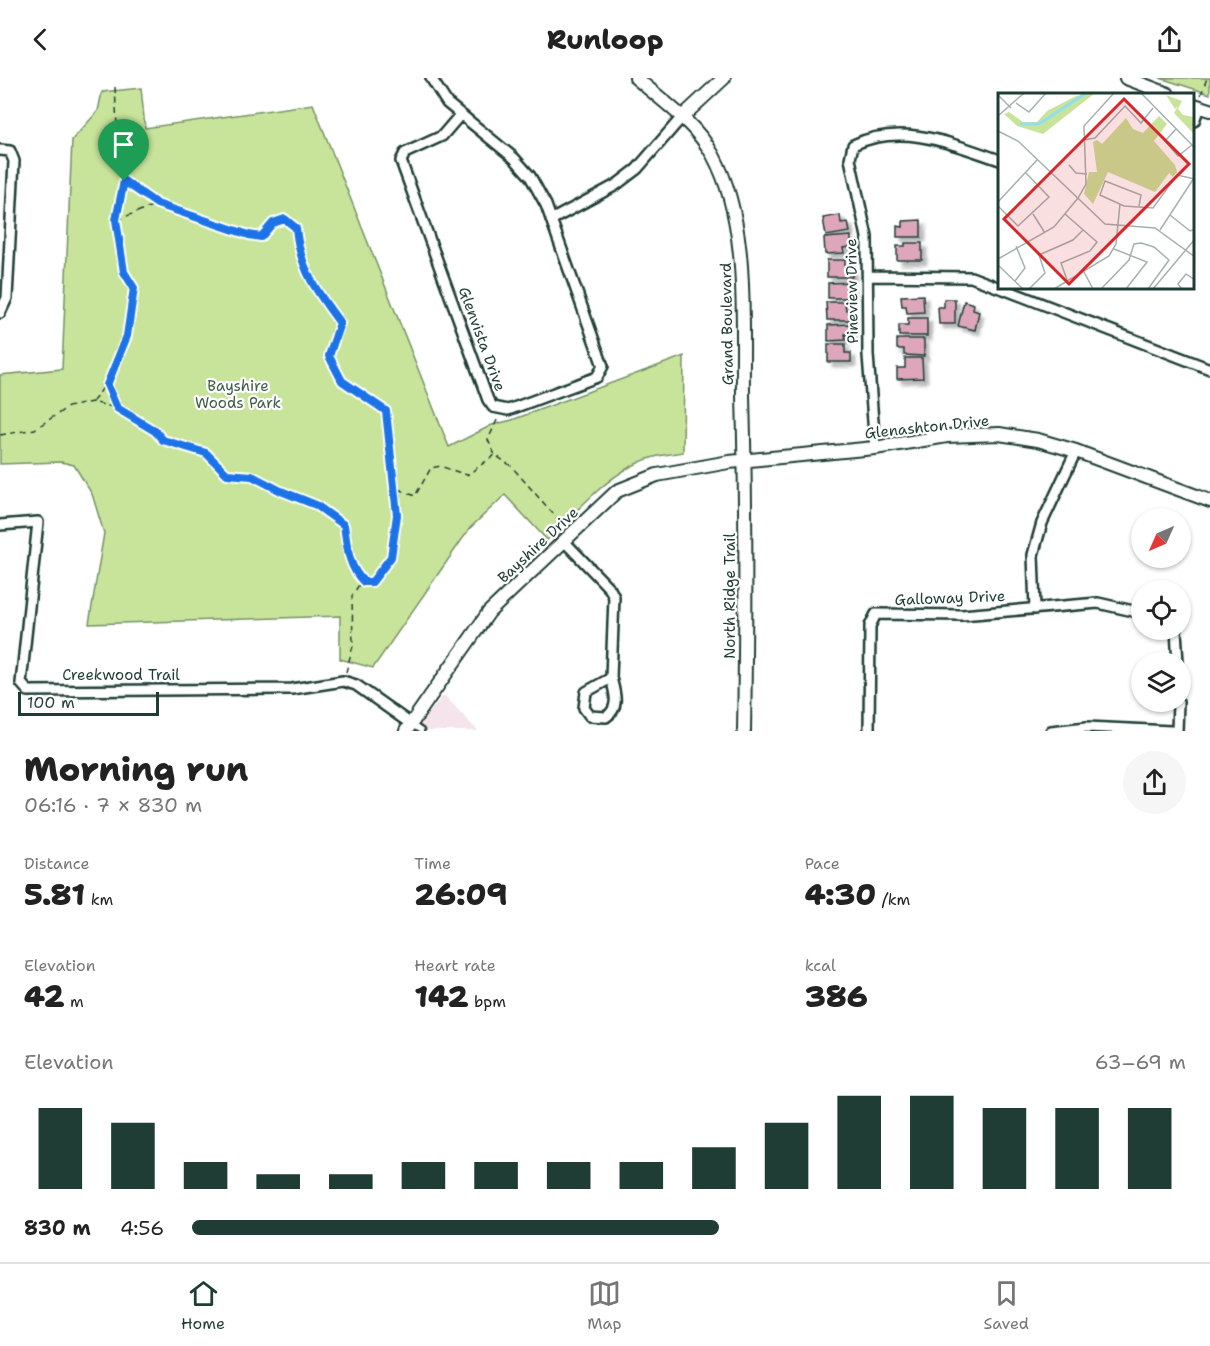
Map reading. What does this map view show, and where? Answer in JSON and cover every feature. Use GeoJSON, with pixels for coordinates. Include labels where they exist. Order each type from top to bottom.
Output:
{"type":"FeatureCollection","features":[{"type":"Feature","properties":{"kind":"street","name":"Glenvista Drive"},"geometry":{"type":"LineString","coordinates":[[431,78],[447,103],[514,158],[530,176],[546,205],[603,370],[594,378],[508,410],[493,407],[488,400],[401,161],[405,153],[442,136],[460,115]]}},
{"type":"Feature","properties":{"kind":"street","name":"Grand Boulevard"},"geometry":{"type":"LineString","coordinates":[[636,78],[682,117],[712,154],[729,197],[741,260],[745,461]]}},
{"type":"Feature","properties":{"kind":"street"},"geometry":{"type":"LineString","coordinates":[[551,220],[616,185],[637,169],[682,117],[724,78]]}},
{"type":"Feature","properties":{"kind":"street"},"geometry":{"type":"LineString","coordinates":[[1126,78],[1165,93]]}},
{"type":"Feature","properties":{"kind":"street","name":"Pineview Drive"},"geometry":{"type":"LineString","coordinates":[[875,448],[868,355],[867,237],[850,159],[854,145],[872,136],[918,135],[936,137],[998,159]]}},
{"type":"Feature","properties":{"kind":"street"},"geometry":{"type":"LineString","coordinates":[[0,150],[7,150],[12,154],[14,169],[6,303],[0,313]]}},
{"type":"Feature","properties":{"kind":"street"},"geometry":{"type":"LineString","coordinates":[[869,276],[971,277],[998,287]]}},
{"type":"Feature","properties":{"kind":"street"},"geometry":{"type":"LineString","coordinates":[[1005,290],[1210,369]]}},
{"type":"Feature","properties":{"kind":"street","name":"Glenashton Drive"},"geometry":{"type":"LineString","coordinates":[[745,461],[875,448],[947,436],[999,434],[1038,440],[1076,452],[1210,501]]}},
{"type":"Feature","properties":{"kind":"street"},"geometry":{"type":"LineString","coordinates":[[1035,609],[1034,555],[1042,523],[1076,452]]}},
{"type":"Feature","properties":{"kind":"street","name":"Bayshire Drive"},"geometry":{"type":"LineString","coordinates":[[413,729],[489,612],[617,491],[657,475],[745,461]]}},
{"type":"Feature","properties":{"kind":"street","name":"North Ridge Trail"},"geometry":{"type":"LineString","coordinates":[[744,731],[745,461]]}},
{"type":"Feature","properties":{"kind":"street","name":"Creekwood Trail"},"geometry":{"type":"LineString","coordinates":[[0,525],[38,522],[21,683],[28,691],[292,689],[344,681],[356,685],[413,729]]}},
{"type":"Feature","properties":{"kind":"street"},"geometry":{"type":"LineString","coordinates":[[564,541],[610,589],[614,597],[611,678],[616,699],[614,710],[606,717],[590,716],[583,702],[586,692],[611,678]]}},
{"type":"Feature","properties":{"kind":"street","name":"Galloway Drive"},"geometry":{"type":"LineString","coordinates":[[869,731],[870,626],[876,615],[962,615],[1098,603],[1131,610]]}},
{"type":"Feature","properties":{"kind":"street"},"geometry":{"type":"LineString","coordinates":[[1177,731],[1178,712]]}},
{"type":"Feature","properties":{"kind":"street"},"geometry":{"type":"LineString","coordinates":[[1051,731],[1087,727],[1171,731]]}},
{"type":"Feature","properties":{"kind":"path"},"geometry":{"type":"LineString","coordinates":[[1201,104],[1207,78]]}},
{"type":"Feature","properties":{"kind":"path"},"geometry":{"type":"LineString","coordinates":[[92,402],[107,385],[127,336],[134,288],[124,272],[116,220],[124,181],[118,145],[116,87]]}},
{"type":"Feature","properties":{"kind":"path"},"geometry":{"type":"LineString","coordinates":[[124,181],[157,204],[255,236],[261,237],[273,223],[285,219],[296,228],[298,254],[314,289],[340,323],[329,356],[342,381],[386,411],[397,515],[391,557],[372,582],[360,583],[352,596],[353,646],[346,672]]}},
{"type":"Feature","properties":{"kind":"path"},"geometry":{"type":"LineString","coordinates":[[116,220],[157,204]]}},
{"type":"Feature","properties":{"kind":"path"},"geometry":{"type":"LineString","coordinates":[[107,385],[117,408]]}},
{"type":"Feature","properties":{"kind":"path"},"geometry":{"type":"LineString","coordinates":[[0,435],[35,429],[68,407],[92,402],[117,408],[155,431],[163,440],[206,453],[227,474],[252,476],[316,505],[344,525],[350,561],[356,575],[364,582]]}},
{"type":"Feature","properties":{"kind":"path"},"geometry":{"type":"LineString","coordinates":[[497,420],[488,440],[495,455],[511,466],[563,526]]}},
{"type":"Feature","properties":{"kind":"path"},"geometry":{"type":"LineString","coordinates":[[394,487],[415,496],[431,468],[440,466],[465,475],[495,455]]}},
{"type":"Feature","properties":{"kind":"shaded area"},"geometry":{"type":"Polygon","coordinates":[[[444,695],[478,731],[414,731],[444,695]]]}},
{"type":"Feature","properties":{"kind":"green space"},"geometry":{"type":"Polygon","coordinates":[[[1160,78],[1210,78],[1210,94],[1160,78]]]}},
{"type":"Feature","properties":{"kind":"green space","name":"Bayshire Woods Park"},"geometry":{"type":"Polygon","coordinates":[[[141,88],[145,128],[313,104],[449,447],[492,425],[512,420],[684,356],[683,452],[649,459],[625,470],[601,488],[547,540],[505,495],[470,528],[373,668],[340,659],[340,616],[89,624],[104,533],[92,494],[74,465],[61,462],[0,464],[0,375],[62,369],[72,140],[98,111],[102,92],[141,88]]]}},
{"type":"Feature","properties":{"kind":"building"},"geometry":{"type":"Polygon","coordinates":[[[840,215],[841,223],[848,222],[850,232],[826,236],[823,218],[840,215]]]}},
{"type":"Feature","properties":{"kind":"building"},"geometry":{"type":"Polygon","coordinates":[[[921,220],[921,237],[897,237],[897,226],[903,227],[903,221],[921,220]]]}},
{"type":"Feature","properties":{"kind":"building"},"geometry":{"type":"Polygon","coordinates":[[[851,236],[851,247],[843,248],[844,253],[825,254],[824,238],[851,236]]]}},
{"type":"Feature","properties":{"kind":"building"},"geometry":{"type":"Polygon","coordinates":[[[905,243],[922,243],[922,260],[897,260],[897,246],[905,246],[905,243]]]}},
{"type":"Feature","properties":{"kind":"building"},"geometry":{"type":"Polygon","coordinates":[[[827,260],[845,260],[845,267],[852,267],[852,277],[827,277],[827,260]]]}},
{"type":"Feature","properties":{"kind":"building"},"geometry":{"type":"Polygon","coordinates":[[[851,282],[852,292],[847,292],[847,298],[828,298],[828,283],[851,282]]]}},
{"type":"Feature","properties":{"kind":"building"},"geometry":{"type":"Polygon","coordinates":[[[923,295],[924,312],[907,313],[906,306],[902,306],[901,296],[923,295]]]}},
{"type":"Feature","properties":{"kind":"building"},"geometry":{"type":"Polygon","coordinates":[[[944,299],[955,299],[955,324],[939,324],[938,307],[944,307],[944,299]]]}},
{"type":"Feature","properties":{"kind":"building"},"geometry":{"type":"Polygon","coordinates":[[[964,301],[974,304],[973,310],[979,312],[975,330],[958,326],[964,301]]]}},
{"type":"Feature","properties":{"kind":"building"},"geometry":{"type":"Polygon","coordinates":[[[826,302],[845,302],[846,310],[851,311],[851,320],[827,320],[826,302]]]}},
{"type":"Feature","properties":{"kind":"building"},"geometry":{"type":"Polygon","coordinates":[[[908,318],[927,318],[927,336],[899,336],[899,325],[908,325],[908,318]]]}},
{"type":"Feature","properties":{"kind":"building"},"geometry":{"type":"Polygon","coordinates":[[[852,324],[852,334],[845,334],[846,340],[828,341],[828,325],[852,324]]]}},
{"type":"Feature","properties":{"kind":"building"},"geometry":{"type":"Polygon","coordinates":[[[897,339],[924,339],[924,356],[904,355],[904,349],[897,349],[897,339]]]}},
{"type":"Feature","properties":{"kind":"building"},"geometry":{"type":"Polygon","coordinates":[[[828,344],[845,344],[845,353],[851,353],[851,362],[828,362],[828,344]]]}},
{"type":"Feature","properties":{"kind":"building"},"geometry":{"type":"Polygon","coordinates":[[[905,358],[922,358],[923,378],[897,379],[897,368],[905,368],[905,358]]]}},
{"type":"Feature","properties":{"kind":"route"},"geometry":{"type":"LineString","coordinates":[[124,181],[157,204],[249,235],[261,237],[273,223],[285,219],[296,228],[298,254],[314,289],[340,323],[329,356],[342,381],[386,411],[397,515],[391,557],[382,572],[372,582],[364,582],[356,575],[350,561],[344,525],[316,505],[252,476],[227,474],[206,453],[163,440],[155,431],[117,408],[107,385],[127,336],[134,288],[124,272],[116,220],[124,181]]}}]}
